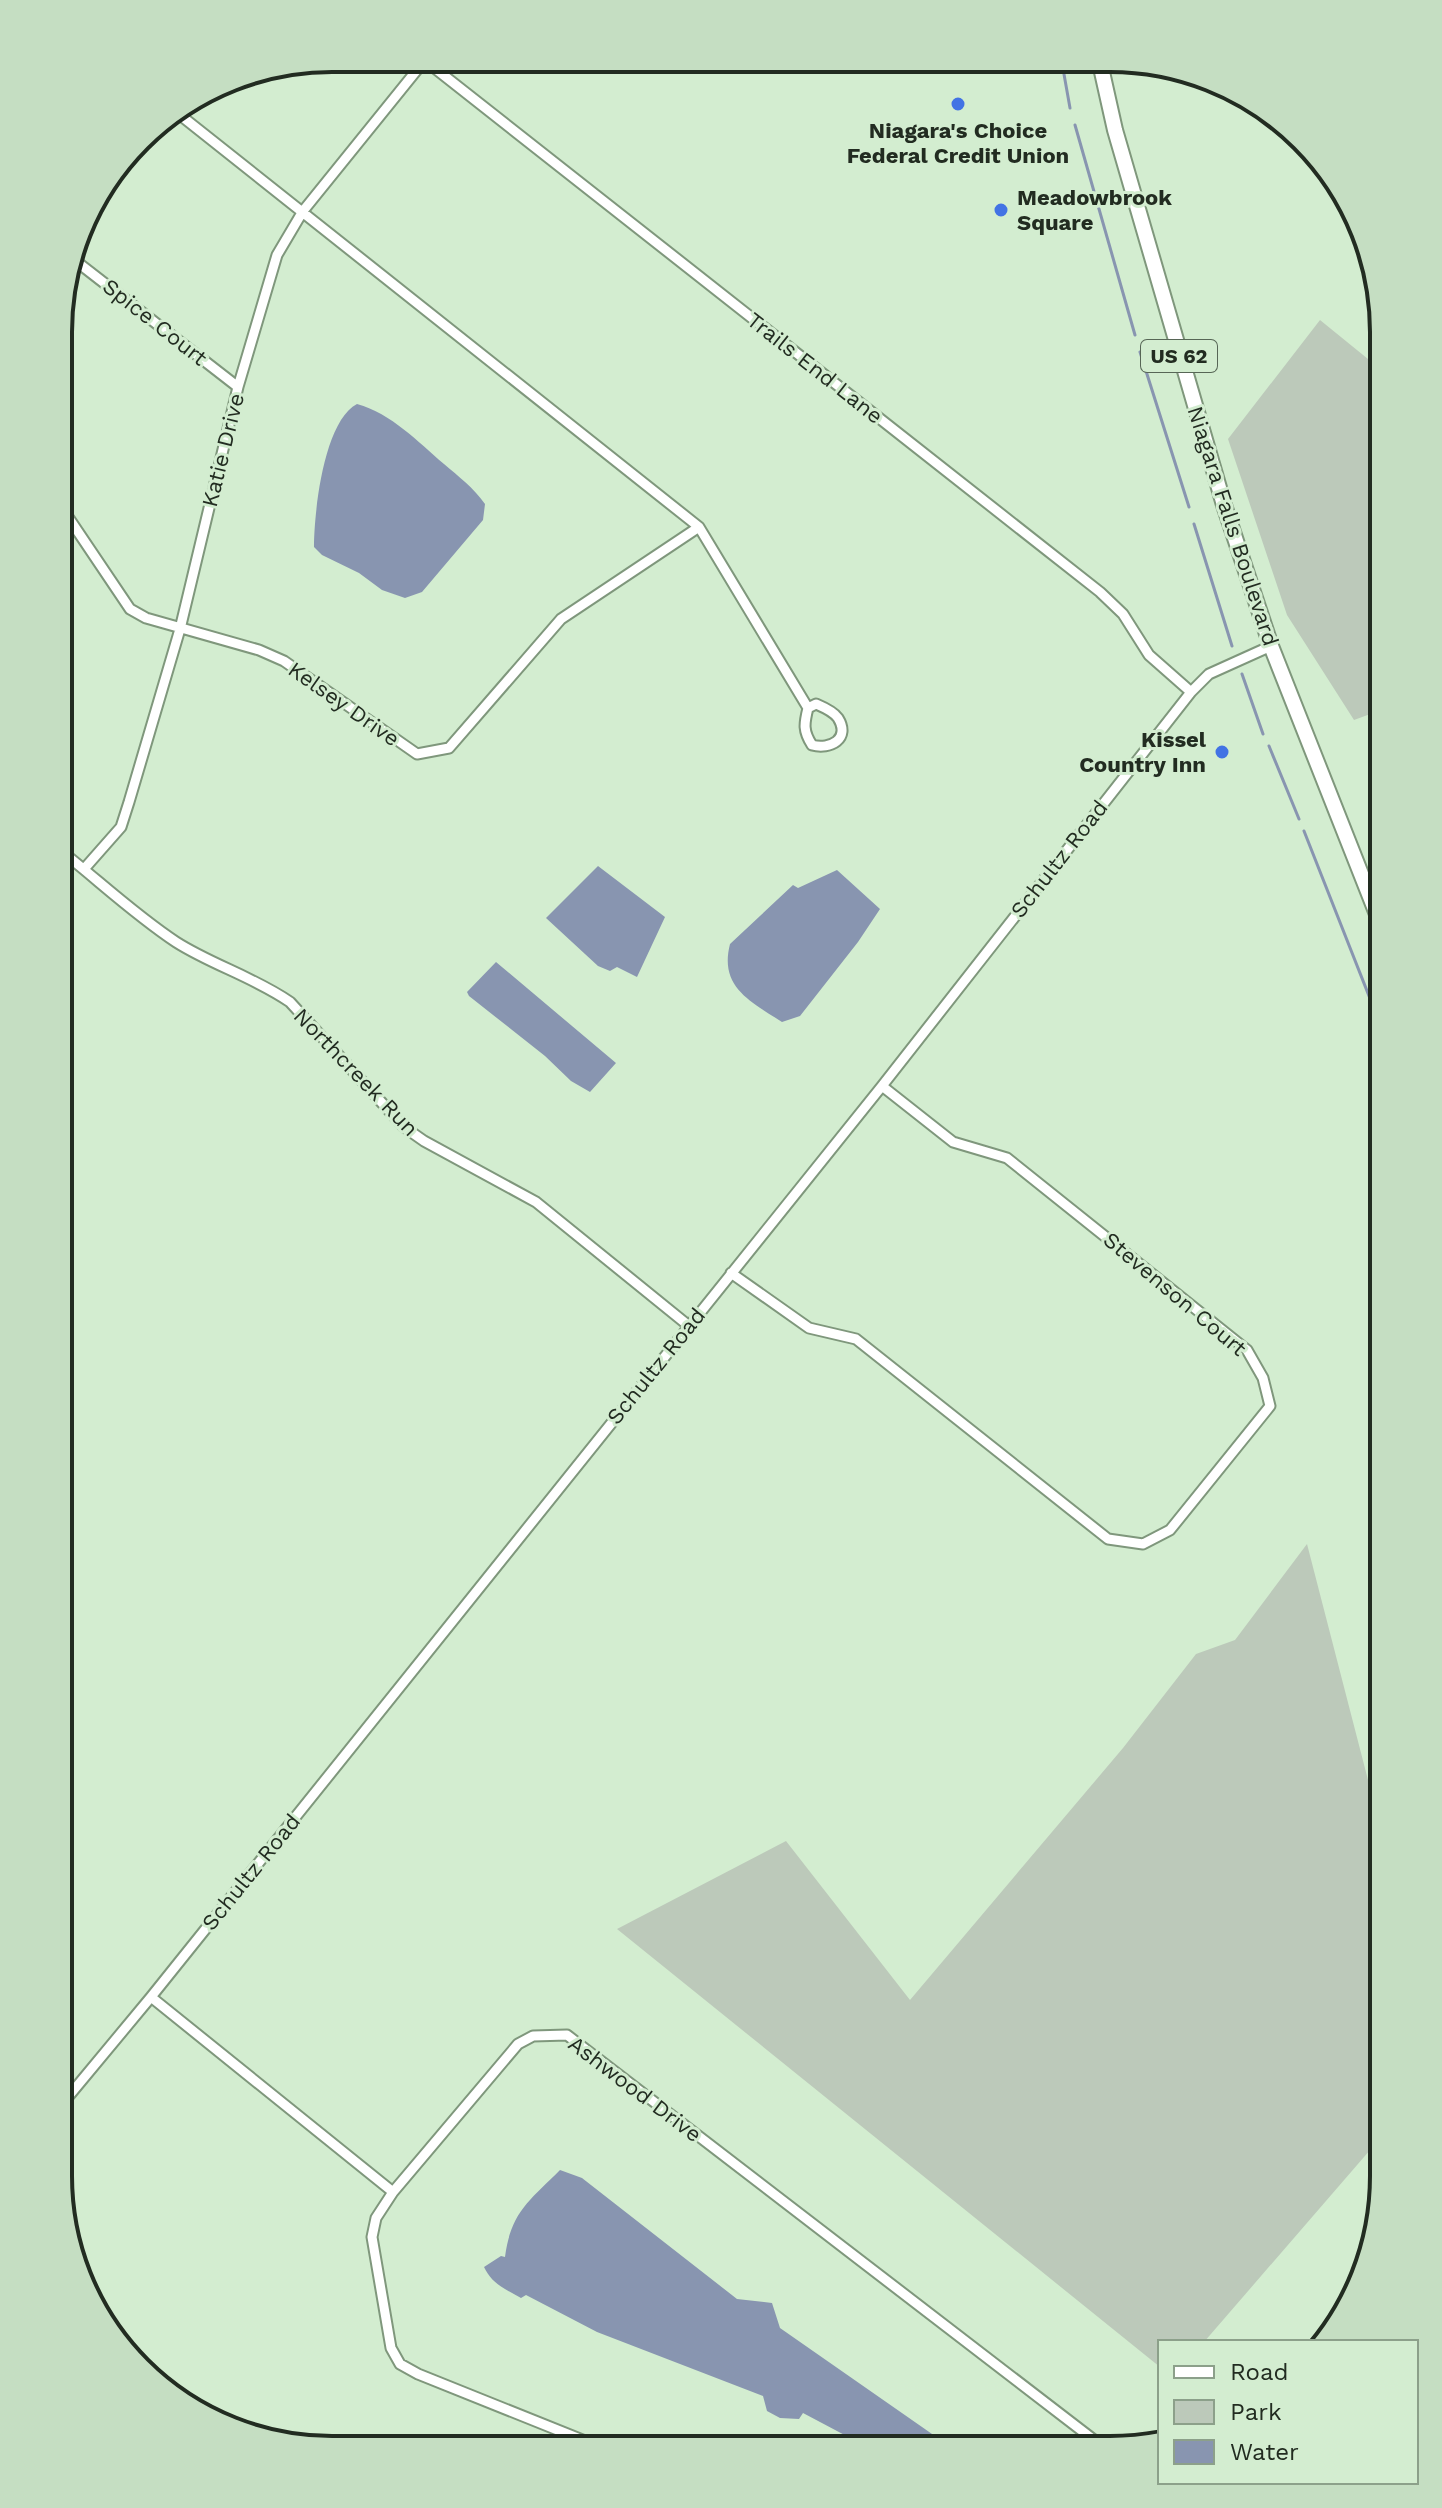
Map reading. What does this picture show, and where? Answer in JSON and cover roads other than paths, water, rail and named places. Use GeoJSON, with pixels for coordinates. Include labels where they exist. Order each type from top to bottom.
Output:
{"type":"FeatureCollection","features":[{"type":"Feature","properties":{"kind":"main road","name":"Niagara Falls Boulevard"},"geometry":{"type":"LineString","coordinates":[[1102,72],[1108,106],[1176,347],[1224,505],[1271,646],[1370,896]]}},
{"type":"Feature","properties":{"kind":"street","name":"Katie Drive"},"geometry":{"type":"LineString","coordinates":[[84,869],[121,827],[180,629],[238,387],[277,255],[303,211],[414,72]]}},
{"type":"Feature","properties":{"kind":"street","name":"Trails End Lane"},"geometry":{"type":"LineString","coordinates":[[440,72],[1100,592],[1123,614],[1149,655],[1191,692]]}},
{"type":"Feature","properties":{"kind":"street"},"geometry":{"type":"LineString","coordinates":[[184,118],[699,527],[808,708],[804,727],[812,745],[823,748],[833,746],[842,728],[837,716],[816,704],[808,708]]}},
{"type":"Feature","properties":{"kind":"street","name":"Spice Court"},"geometry":{"type":"LineString","coordinates":[[81,265],[238,387]]}},
{"type":"Feature","properties":{"kind":"street","name":"Kelsey Drive"},"geometry":{"type":"LineString","coordinates":[[72,523],[130,609],[146,618],[259,650],[284,661],[417,754],[449,748],[561,619],[699,527]]}},
{"type":"Feature","properties":{"kind":"street","name":"Schultz Road"},"geometry":{"type":"LineString","coordinates":[[72,2092],[882,1086],[1191,692],[1209,674],[1271,646]]}},
{"type":"Feature","properties":{"kind":"street","name":"Northcreek Run"},"geometry":{"type":"LineString","coordinates":[[72,860],[174,940],[200,956],[269,988],[290,1002],[404,1127],[536,1202],[689,1326]]}},
{"type":"Feature","properties":{"kind":"street","name":"Stevenson Court"},"geometry":{"type":"LineString","coordinates":[[731,1273],[809,1328],[856,1339],[1108,1539],[1143,1544],[1170,1530],[1250,1431],[1270,1406],[1263,1378],[1247,1350],[1007,1158],[953,1142],[882,1086]]}},
{"type":"Feature","properties":{"kind":"street"},"geometry":{"type":"LineString","coordinates":[[151,1997],[393,2192]]}},
{"type":"Feature","properties":{"kind":"street","name":"Ashwood Drive"},"geometry":{"type":"LineString","coordinates":[[573,2436],[400,2364],[391,2348],[372,2237],[376,2218],[393,2192],[518,2044],[533,2036],[567,2035],[1089,2436]]}},
{"type":"Feature","properties":{"kind":"water"},"geometry":{"type":"Polygon","coordinates":[[[357,404],[382,414],[404,429],[466,482],[485,504],[483,520],[422,592],[405,598],[382,590],[359,573],[322,555],[314,547],[319,491],[329,447],[336,429],[357,404]]]}},
{"type":"Feature","properties":{"kind":"water"},"geometry":{"type":"Polygon","coordinates":[[[598,866],[665,917],[637,977],[617,967],[610,971],[598,966],[546,918],[598,866]]]}},
{"type":"Feature","properties":{"kind":"water"},"geometry":{"type":"Polygon","coordinates":[[[837,870],[880,909],[800,1016],[782,1022],[749,999],[733,982],[728,959],[730,944],[793,885],[798,888],[837,870]]]}},
{"type":"Feature","properties":{"kind":"water"},"geometry":{"type":"Polygon","coordinates":[[[496,962],[616,1063],[590,1092],[571,1081],[545,1056],[469,996],[467,992],[496,962]]]}},
{"type":"Feature","properties":{"kind":"water"},"geometry":{"type":"Polygon","coordinates":[[[560,2170],[582,2178],[737,2299],[772,2303],[780,2328],[935,2436],[846,2436],[803,2413],[799,2419],[780,2418],[767,2411],[763,2396],[597,2332],[526,2295],[521,2298],[500,2286],[484,2267],[501,2256],[505,2257],[512,2229],[531,2199],[560,2170]]]}},
{"type":"Feature","properties":{"kind":"waterway"},"geometry":{"type":"LineString","coordinates":[[1064,72],[1070,108]]}},
{"type":"Feature","properties":{"kind":"waterway"},"geometry":{"type":"LineString","coordinates":[[1075,125],[1135,335]]}},
{"type":"Feature","properties":{"kind":"waterway"},"geometry":{"type":"LineString","coordinates":[[1140,352],[1189,507]]}},
{"type":"Feature","properties":{"kind":"waterway"},"geometry":{"type":"LineString","coordinates":[[1194,524],[1232,646]]}},
{"type":"Feature","properties":{"kind":"waterway"},"geometry":{"type":"LineString","coordinates":[[1242,674],[1263,734]]}},
{"type":"Feature","properties":{"kind":"waterway"},"geometry":{"type":"LineString","coordinates":[[1269,746],[1299,819]]}},
{"type":"Feature","properties":{"kind":"waterway"},"geometry":{"type":"LineString","coordinates":[[1304,831],[1370,998]]}},
{"type":"Feature","properties":{"kind":"place","name":"Niagara's Choice Federal Credit Union"},"geometry":{"type":"Point","coordinates":[958,104]}},
{"type":"Feature","properties":{"kind":"place","name":"Meadowbrook Square"},"geometry":{"type":"Point","coordinates":[1001,210]}},
{"type":"Feature","properties":{"kind":"place","name":"Kissel Country Inn"},"geometry":{"type":"Point","coordinates":[1222,752]}}]}
